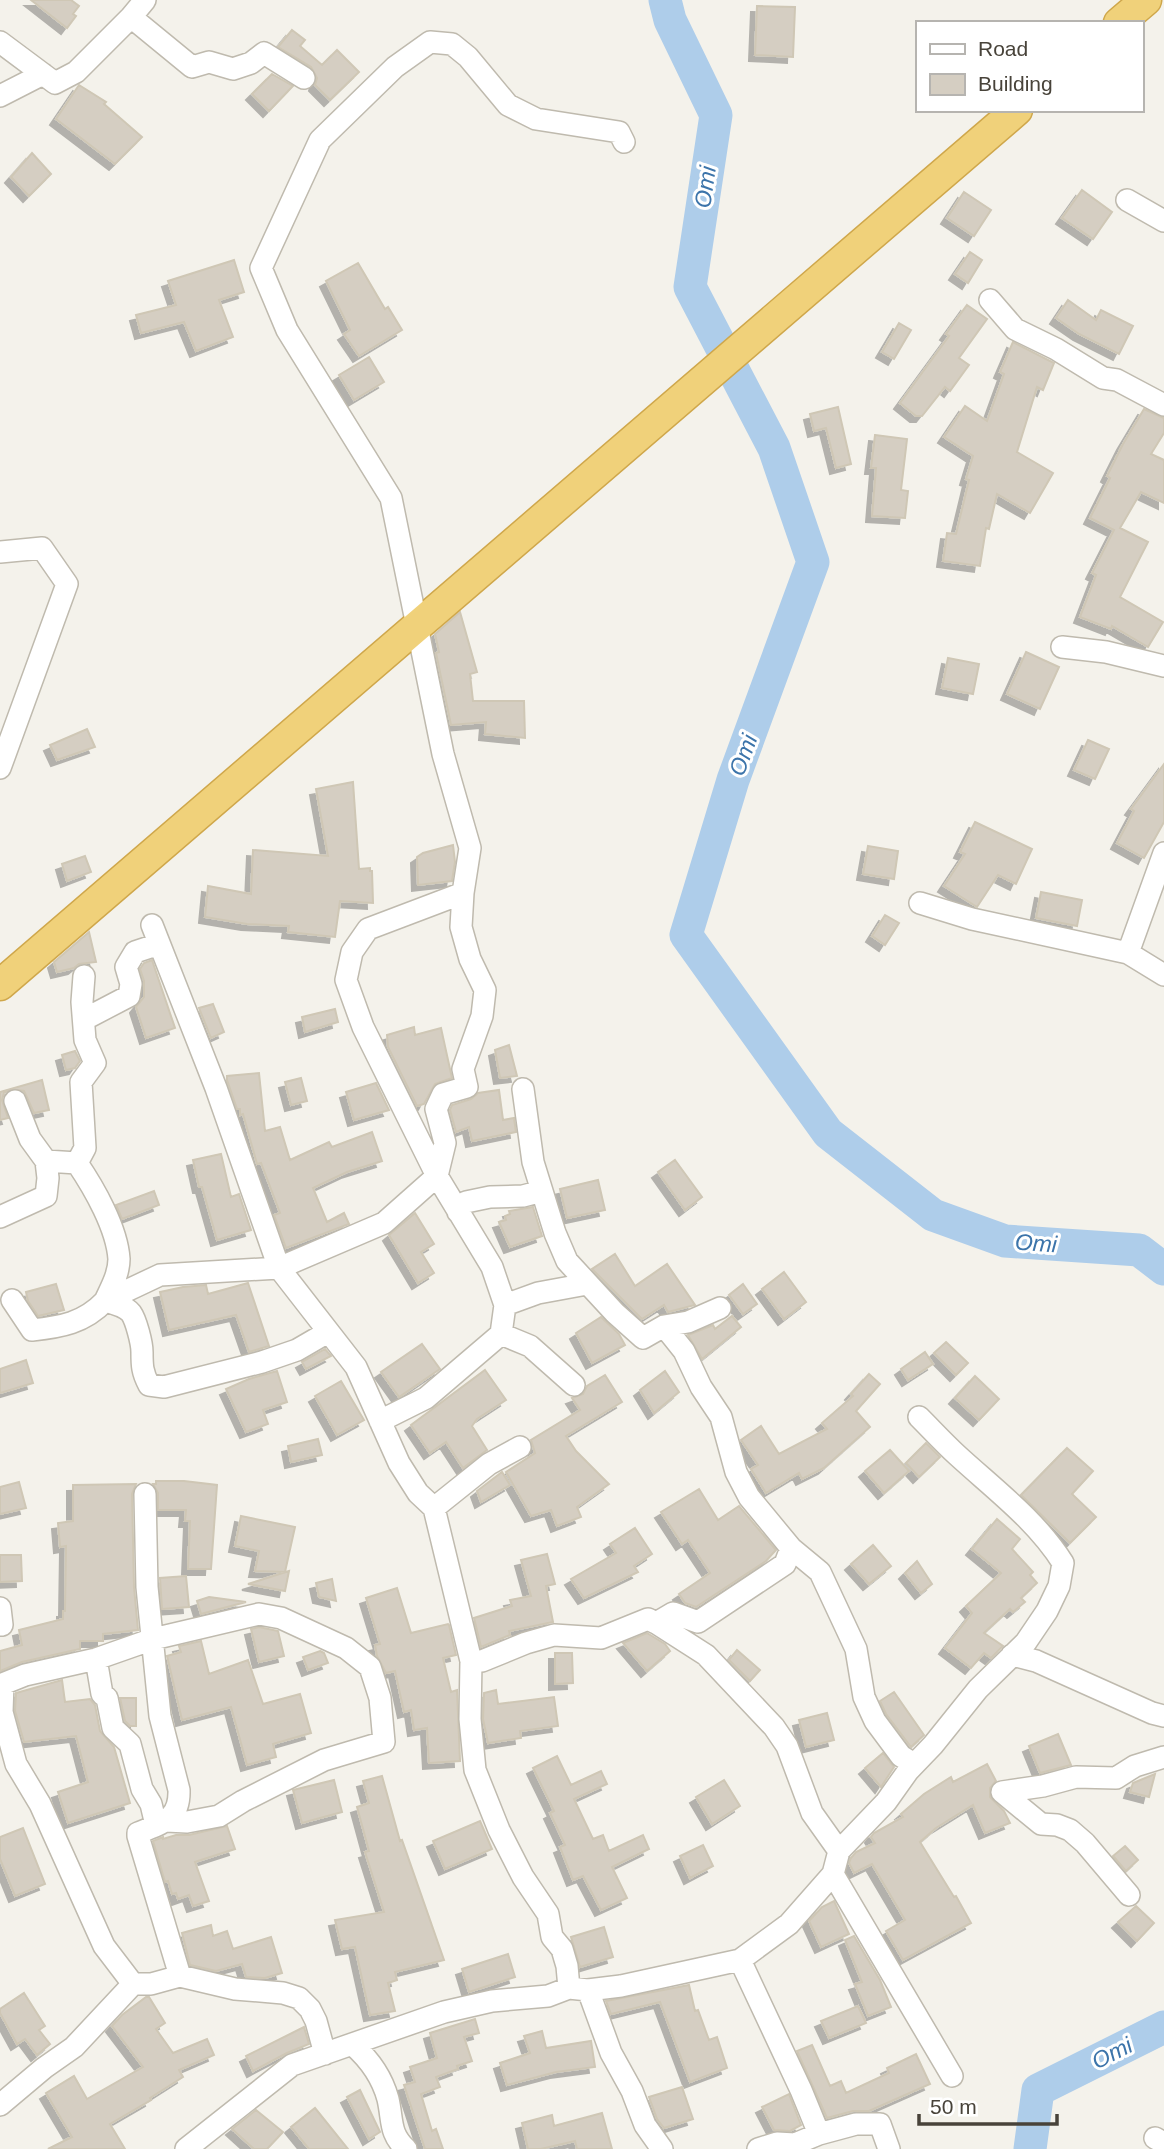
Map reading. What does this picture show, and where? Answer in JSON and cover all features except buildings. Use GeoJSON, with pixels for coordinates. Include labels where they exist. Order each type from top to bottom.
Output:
{"type":"FeatureCollection","features":[{"type":"Feature","properties":{"kind":"highway"},"geometry":{"type":"LineString","coordinates":[[1121,21],[1146,0]]}},
{"type":"Feature","properties":{"kind":"highway"},"geometry":{"type":"LineString","coordinates":[[0,985],[1015,112]]}},
{"type":"Feature","properties":{"kind":"street"},"geometry":{"type":"LineString","coordinates":[[0,43],[55,83],[76,72],[145,0]]}},
{"type":"Feature","properties":{"kind":"street"},"geometry":{"type":"LineString","coordinates":[[131,17],[192,67],[209,62],[233,69],[251,63],[264,53],[304,78]]}},
{"type":"Feature","properties":{"kind":"street"},"geometry":{"type":"LineString","coordinates":[[105,1301],[160,1275],[279,1268],[384,1223],[437,1176],[445,1143],[436,1109],[443,1094],[467,1087],[463,1069],[482,1016],[485,990],[470,959],[461,927],[470,848],[443,754],[391,498],[286,330],[261,268],[320,140],[395,66],[430,42],[452,44],[468,57],[508,105],[536,119],[619,132],[624,142]]}},
{"type":"Feature","properties":{"kind":"street"},"geometry":{"type":"LineString","coordinates":[[0,96],[43,74]]}},
{"type":"Feature","properties":{"kind":"street"},"geometry":{"type":"LineString","coordinates":[[1127,200],[1164,221]]}},
{"type":"Feature","properties":{"kind":"street"},"geometry":{"type":"LineString","coordinates":[[990,300],[1015,329],[1103,377],[1117,380],[1164,405]]}},
{"type":"Feature","properties":{"kind":"street"},"geometry":{"type":"LineString","coordinates":[[0,552],[42,548],[67,584],[0,768]]}},
{"type":"Feature","properties":{"kind":"street"},"geometry":{"type":"LineString","coordinates":[[1062,647],[1106,652],[1164,666]]}},
{"type":"Feature","properties":{"kind":"street"},"geometry":{"type":"LineString","coordinates":[[1128,953],[1164,853]]}},
{"type":"Feature","properties":{"kind":"street"},"geometry":{"type":"LineString","coordinates":[[380,1421],[426,1398],[500,1334],[505,1305],[492,1267],[437,1176],[363,1027],[346,980],[352,951],[368,929],[463,893]]}},
{"type":"Feature","properties":{"kind":"street"},"geometry":{"type":"LineString","coordinates":[[920,903],[972,919],[1128,953],[1164,975]]}},
{"type":"Feature","properties":{"kind":"street"},"geometry":{"type":"LineString","coordinates":[[85,1019],[129,996],[131,984],[126,967],[135,952],[155,935],[216,1088],[279,1268],[356,1367],[399,1463],[418,1493],[434,1508],[471,1661],[470,1719],[475,1770],[499,1830],[523,1877],[548,1914],[552,1937],[562,1949],[567,1966],[632,2091],[645,2124],[662,2149]]}},
{"type":"Feature","properties":{"kind":"street"},"geometry":{"type":"LineString","coordinates":[[77,1163],[85,1147],[81,1082],[95,1063],[85,1040],[82,1002],[84,976]]}},
{"type":"Feature","properties":{"kind":"street"},"geometry":{"type":"LineString","coordinates":[[523,1089],[531,1151],[555,1233],[567,1261],[587,1284],[643,1338],[664,1326],[688,1322],[720,1308]]}},
{"type":"Feature","properties":{"kind":"street"},"geometry":{"type":"LineString","coordinates":[[0,1217],[46,1196],[46,1161],[30,1139],[15,1101]]}},
{"type":"Feature","properties":{"kind":"street"},"geometry":{"type":"LineString","coordinates":[[46,1161],[77,1163]]}},
{"type":"Feature","properties":{"kind":"street"},"geometry":{"type":"LineString","coordinates":[[12,1300],[32,1330],[75,1323],[94,1312],[105,1301],[114,1283],[119,1259],[110,1227],[96,1191],[77,1163]]}},
{"type":"Feature","properties":{"kind":"street"},"geometry":{"type":"LineString","coordinates":[[458,1212],[466,1202],[490,1197],[523,1196],[542,1191]]}},
{"type":"Feature","properties":{"kind":"street"},"geometry":{"type":"LineString","coordinates":[[505,1305],[538,1293],[587,1284]]}},
{"type":"Feature","properties":{"kind":"street"},"geometry":{"type":"LineString","coordinates":[[105,1301],[121,1306],[131,1313],[141,1342],[142,1373],[149,1385],[164,1387],[262,1362],[297,1350],[328,1332]]}},
{"type":"Feature","properties":{"kind":"street"},"geometry":{"type":"LineString","coordinates":[[664,1326],[684,1351],[701,1387],[722,1417],[736,1472],[750,1497],[791,1548],[820,1572],[856,1649],[864,1697],[875,1721],[901,1756],[914,1764]]}},
{"type":"Feature","properties":{"kind":"street"},"geometry":{"type":"LineString","coordinates":[[500,1334],[530,1346],[574,1385]]}},
{"type":"Feature","properties":{"kind":"street"},"geometry":{"type":"LineString","coordinates":[[186,2149],[292,2065],[444,2012],[492,2001],[548,1996],[578,1989],[632,1983],[740,1960],[789,1924],[833,1874],[839,1851],[886,1801],[978,1689],[1026,1642],[1047,1611],[1059,1586],[1063,1563],[1054,1549],[1009,1500],[956,1454],[919,1417]]}},
{"type":"Feature","properties":{"kind":"street"},"geometry":{"type":"LineString","coordinates":[[434,1508],[489,1464],[520,1447]]}},
{"type":"Feature","properties":{"kind":"street"},"geometry":{"type":"LineString","coordinates":[[145,1494],[147,1587],[160,1716],[180,1802],[177,1811],[161,1823],[138,1833],[138,1836],[180,1976]]}},
{"type":"Feature","properties":{"kind":"street"},"geometry":{"type":"LineString","coordinates":[[656,1623],[673,1613],[698,1622],[785,1564],[791,1548]]}},
{"type":"Feature","properties":{"kind":"street"},"geometry":{"type":"LineString","coordinates":[[0,1608],[0,1625]]}},
{"type":"Feature","properties":{"kind":"street"},"geometry":{"type":"LineString","coordinates":[[133,1984],[104,1947],[40,1804],[16,1764],[2,1712],[1,1685],[25,1675],[96,1659],[153,1639],[259,1614],[281,1618],[346,1648],[370,1667],[380,1699],[384,1742],[324,1760],[219,1816],[187,1822],[161,1823]]}},
{"type":"Feature","properties":{"kind":"street"},"geometry":{"type":"LineString","coordinates":[[471,1661],[482,1661],[554,1634],[601,1638],[648,1619],[656,1623],[706,1655],[774,1727],[787,1746],[812,1813],[839,1851]]}},
{"type":"Feature","properties":{"kind":"street"},"geometry":{"type":"LineString","coordinates":[[1012,1656],[1036,1661],[1164,1716]]}},
{"type":"Feature","properties":{"kind":"street"},"geometry":{"type":"LineString","coordinates":[[96,1659],[102,1694],[107,1698],[113,1728],[130,1744],[142,1789],[161,1823]]}},
{"type":"Feature","properties":{"kind":"street"},"geometry":{"type":"LineString","coordinates":[[1129,1895],[1085,1843],[1070,1830],[1057,1825],[1041,1824],[1002,1792],[1043,1786],[1076,1777],[1116,1778],[1135,1766],[1164,1757]]}},
{"type":"Feature","properties":{"kind":"street"},"geometry":{"type":"LineString","coordinates":[[833,1874],[952,2076]]}},
{"type":"Feature","properties":{"kind":"street"},"geometry":{"type":"LineString","coordinates":[[740,1960],[819,2134]]}},
{"type":"Feature","properties":{"kind":"street"},"geometry":{"type":"LineString","coordinates":[[0,2105],[74,2047],[133,1984],[150,1984],[180,1976],[235,1989],[283,1993],[299,1998],[310,2009],[316,2021],[325,2054]]}},
{"type":"Feature","properties":{"kind":"street"},"geometry":{"type":"LineString","coordinates":[[354,2045],[372,2062],[387,2096],[395,2138],[406,2149]]}},
{"type":"Feature","properties":{"kind":"street"},"geometry":{"type":"LineString","coordinates":[[758,2149],[777,2143],[795,2144],[856,2124],[880,2124],[889,2149]]}},
{"type":"Feature","properties":{"kind":"waterway","name":"Omi"},"geometry":{"type":"LineString","coordinates":[[665,0],[670,20],[716,115],[690,287],[774,448],[813,562],[733,780],[686,935],[828,1133],[933,1215],[1005,1241],[1139,1250],[1164,1269]]}},
{"type":"Feature","properties":{"kind":"waterway","name":"Omi"},"geometry":{"type":"LineString","coordinates":[[1030,2149],[1038,2090],[1164,2027]]}}]}
